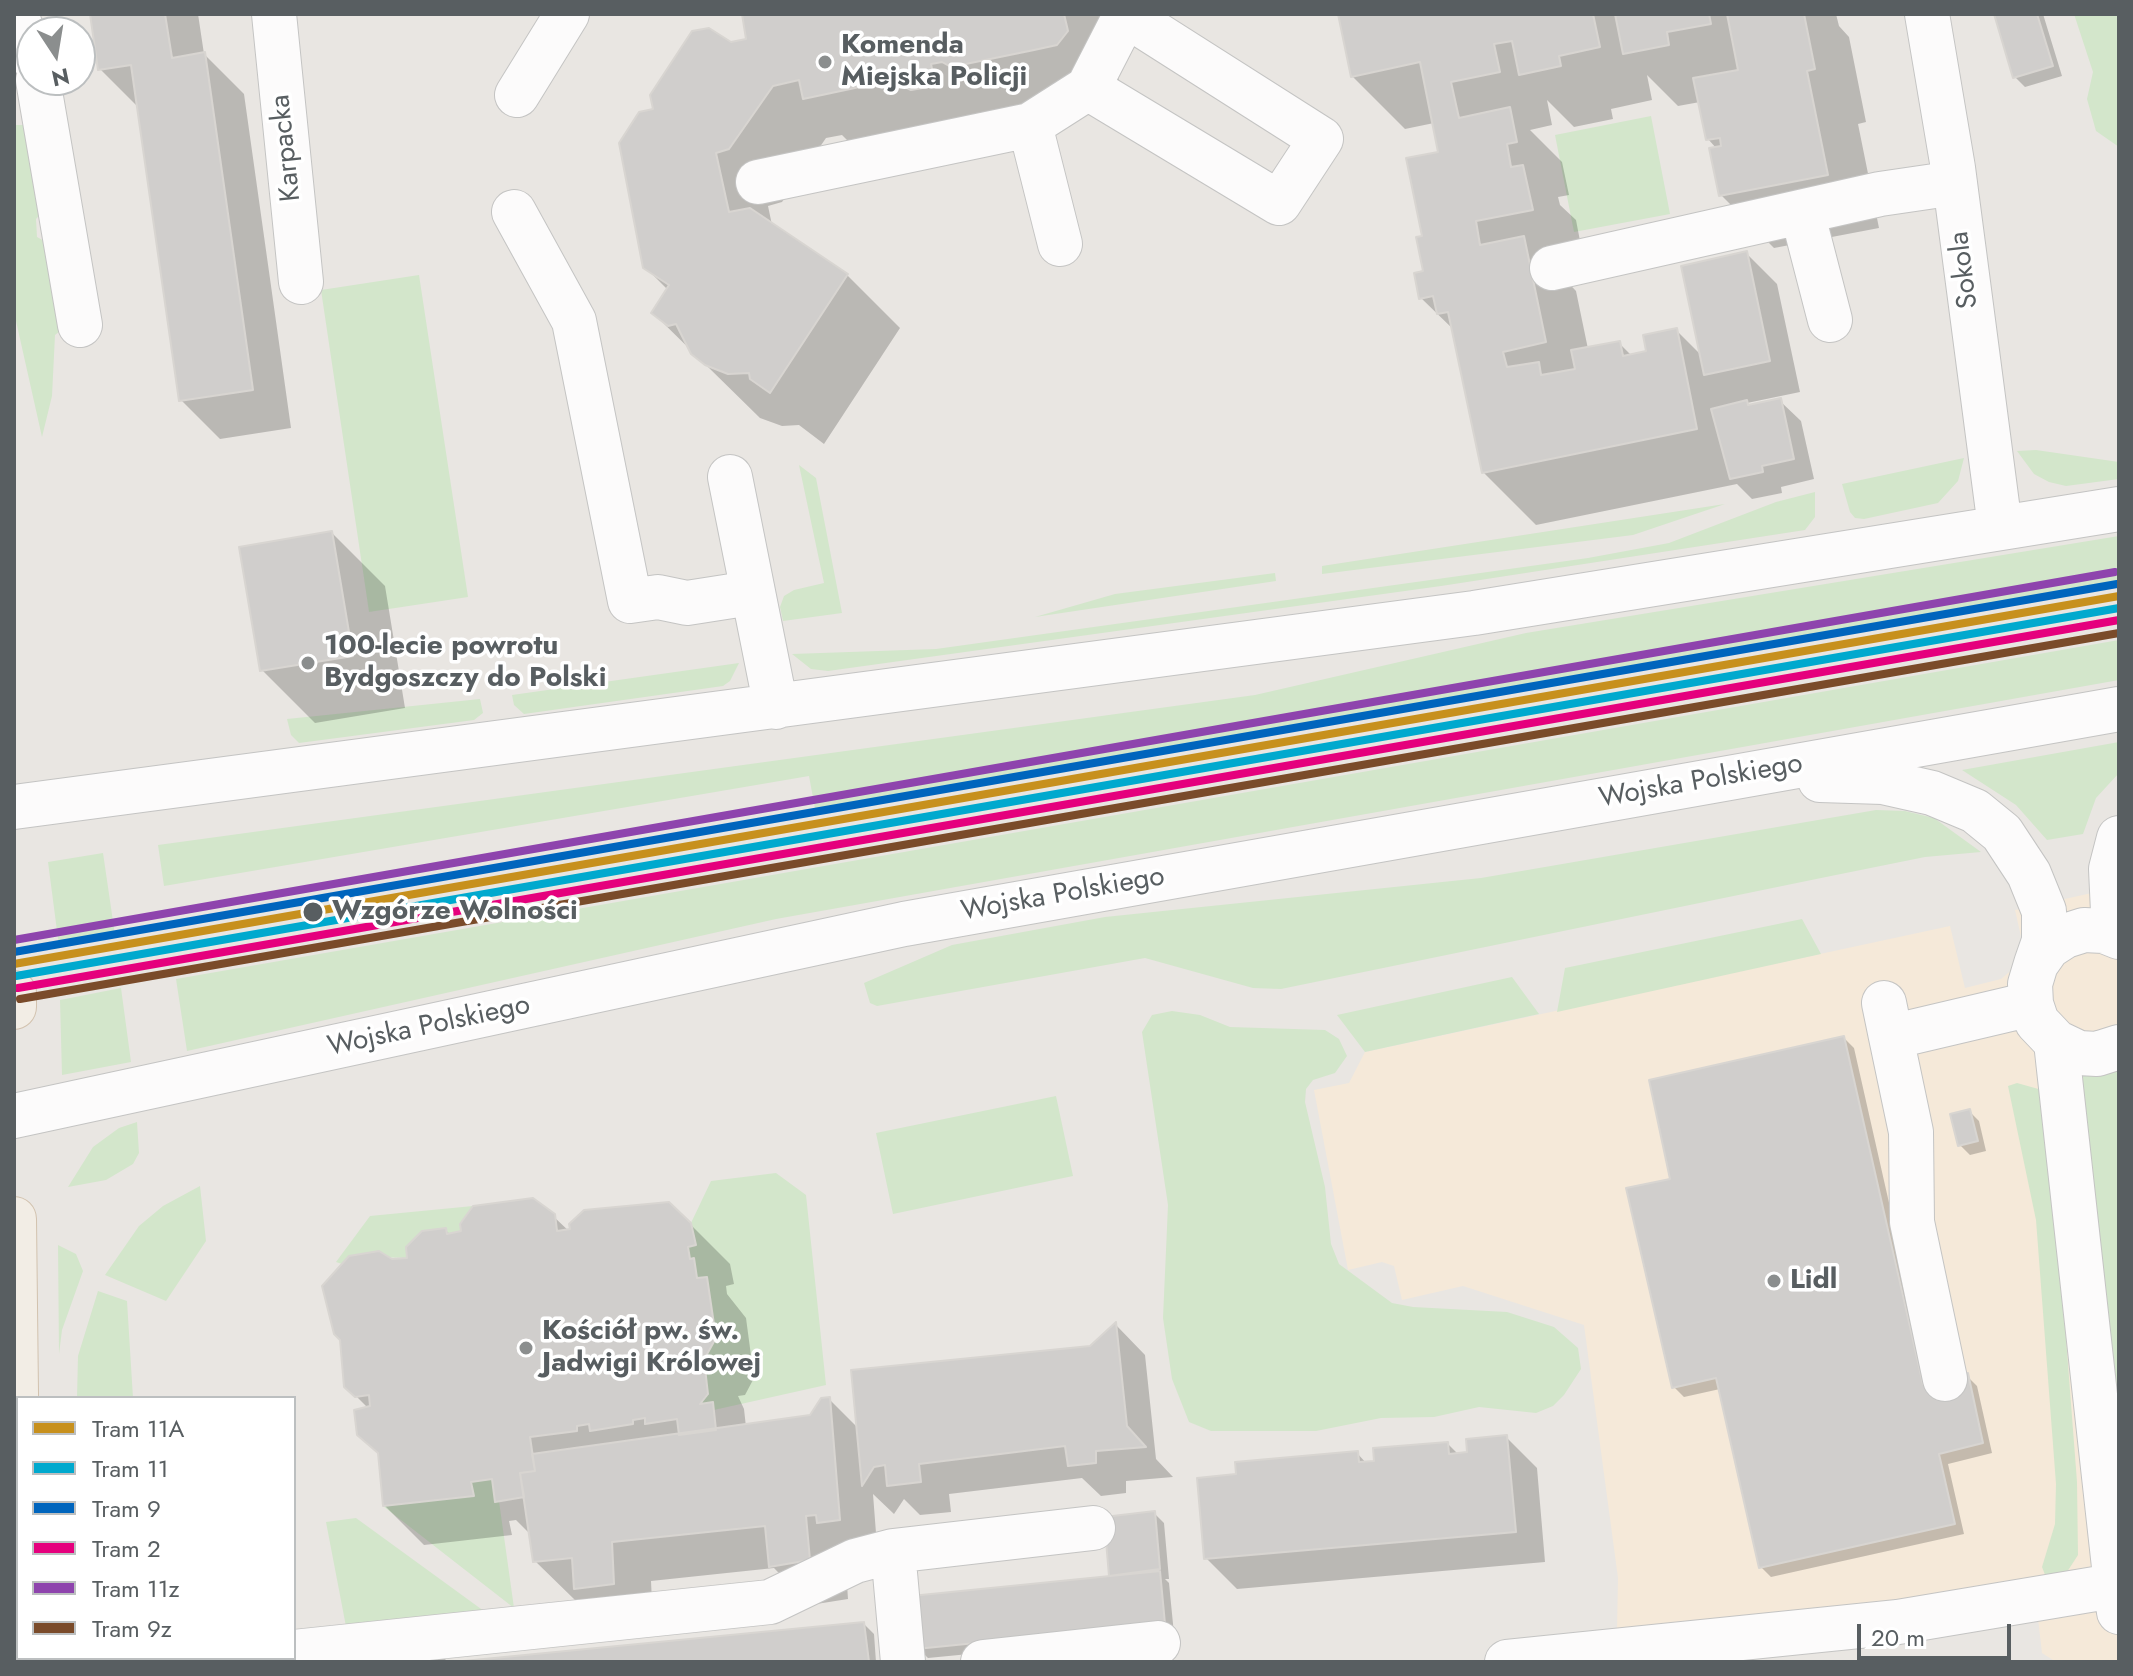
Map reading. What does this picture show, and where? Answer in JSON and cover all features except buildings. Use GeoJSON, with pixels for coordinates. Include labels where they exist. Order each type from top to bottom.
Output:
{"type":"FeatureCollection","features":[{"type":"Feature","properties":{"kind":"main road"},"geometry":{"type":"LineString","coordinates":[[14,993],[14,1007]]}},
{"type":"Feature","properties":{"kind":"main road"},"geometry":{"type":"LineString","coordinates":[[14,1219],[16,1396]]}},
{"type":"Feature","properties":{"kind":"street","name":"Karpacka"},"geometry":{"type":"LineString","coordinates":[[274,14],[301,282]]}},
{"type":"Feature","properties":{"kind":"street"},"geometry":{"type":"LineString","coordinates":[[517,95],[567,14]]}},
{"type":"Feature","properties":{"kind":"street","name":"Sokola"},"geometry":{"type":"LineString","coordinates":[[1927,14],[1955,183],[2000,527]]}},
{"type":"Feature","properties":{"kind":"street"},"geometry":{"type":"LineString","coordinates":[[758,182],[1030,125],[1088,88],[1126,15],[1321,139],[1279,203],[1088,88]]}},
{"type":"Feature","properties":{"kind":"street"},"geometry":{"type":"LineString","coordinates":[[41,96],[80,325]]}},
{"type":"Feature","properties":{"kind":"street"},"geometry":{"type":"LineString","coordinates":[[1030,125],[1060,244]]}},
{"type":"Feature","properties":{"kind":"street"},"geometry":{"type":"LineString","coordinates":[[1552,268],[1880,194],[1955,183]]}},
{"type":"Feature","properties":{"kind":"street"},"geometry":{"type":"LineString","coordinates":[[514,212],[574,321],[630,601],[658,597],[687,603],[751,593]]}},
{"type":"Feature","properties":{"kind":"street"},"geometry":{"type":"LineString","coordinates":[[1802,212],[1830,320]]}},
{"type":"Feature","properties":{"kind":"street"},"geometry":{"type":"LineString","coordinates":[[730,477],[776,707]]}},
{"type":"Feature","properties":{"kind":"street"},"geometry":{"type":"LineString","coordinates":[[14,807],[1474,613],[2119,509]]}},
{"type":"Feature","properties":{"kind":"street","name":"Wojska Polskiego"},"geometry":{"type":"LineString","coordinates":[[14,1116],[904,924],[2119,709]]}},
{"type":"Feature","properties":{"kind":"street"},"geometry":{"type":"LineString","coordinates":[[1734,776],[1883,782],[1932,793],[1975,811],[2002,833],[2035,885],[2044,911],[2044,941],[2034,984],[2037,1022],[2056,1042],[2079,1053],[2097,1054],[2119,1047]]}},
{"type":"Feature","properties":{"kind":"street"},"geometry":{"type":"LineString","coordinates":[[2119,838],[2112,858],[2111,879],[2113,912],[2119,928]]}},
{"type":"Feature","properties":{"kind":"street"},"geometry":{"type":"LineString","coordinates":[[2034,984],[2048,947],[2065,936],[2084,930],[2119,937]]}},
{"type":"Feature","properties":{"kind":"street"},"geometry":{"type":"LineString","coordinates":[[1945,1379],[1912,1222],[1911,1132],[1887,1020],[2034,984]]}},
{"type":"Feature","properties":{"kind":"street"},"geometry":{"type":"LineString","coordinates":[[1507,1662],[1899,1639],[1971,1612],[2117,1594],[2056,1042]]}},
{"type":"Feature","properties":{"kind":"street"},"geometry":{"type":"LineString","coordinates":[[296,1652],[770,1602],[855,1561],[893,1551],[1093,1528]]}},
{"type":"Feature","properties":{"kind":"street"},"geometry":{"type":"LineString","coordinates":[[893,1551],[903,1662]]}},
{"type":"Feature","properties":{"kind":"street"},"geometry":{"type":"LineString","coordinates":[[983,1662],[1158,1643]]}},
{"type":"Feature","properties":{"kind":"shaded area"},"geometry":{"type":"Polygon","coordinates":[[[2119,887],[2119,1662],[2056,1662],[2042,1653],[2036,1601],[1617,1631],[1618,1578],[1584,1325],[1463,1286],[1402,1300],[1394,1266],[1382,1262],[1348,1270],[1314,1090],[1349,1083],[1365,1052],[1950,926],[1965,988],[2001,979],[2014,968],[2022,941],[2015,910],[2119,887]]]}},
{"type":"Feature","properties":{"kind":"green space"},"geometry":{"type":"Polygon","coordinates":[[[2074,14],[2119,14],[2119,147],[2096,131],[2087,99],[2093,72],[2074,14]]]}},
{"type":"Feature","properties":{"kind":"green space"},"geometry":{"type":"Polygon","coordinates":[[[1651,116],[1670,214],[1574,232],[1555,135],[1651,116]]]}},
{"type":"Feature","properties":{"kind":"green space"},"geometry":{"type":"Polygon","coordinates":[[[14,125],[31,125],[50,204],[36,219],[37,237],[57,248],[65,327],[55,335],[52,396],[42,437],[14,312],[14,125]]]}},
{"type":"Feature","properties":{"kind":"green space"},"geometry":{"type":"Polygon","coordinates":[[[419,275],[468,597],[369,612],[321,290],[419,275]]]}},
{"type":"Feature","properties":{"kind":"green space"},"geometry":{"type":"Polygon","coordinates":[[[2036,450],[2119,462],[2119,479],[2066,486],[2049,482],[2034,474],[2017,451],[2036,450]]]}},
{"type":"Feature","properties":{"kind":"green space"},"geometry":{"type":"Polygon","coordinates":[[[1964,458],[1958,481],[1938,503],[1864,519],[1855,518],[1850,512],[1842,484],[1964,458]]]}},
{"type":"Feature","properties":{"kind":"green space"},"geometry":{"type":"Polygon","coordinates":[[[799,465],[816,478],[842,613],[783,621],[780,607],[784,596],[794,590],[824,583],[799,465]]]}},
{"type":"Feature","properties":{"kind":"green space"},"geometry":{"type":"Polygon","coordinates":[[[1815,492],[1815,517],[1805,530],[1441,586],[828,671],[811,669],[792,654],[936,649],[1588,558],[1669,543],[1776,502],[1815,492]]]}},
{"type":"Feature","properties":{"kind":"green space"},"geometry":{"type":"Polygon","coordinates":[[[1725,504],[1633,535],[1322,574],[1322,566],[1725,504]]]}},
{"type":"Feature","properties":{"kind":"green space"},"geometry":{"type":"Polygon","coordinates":[[[2119,536],[2119,585],[816,814],[809,776],[164,886],[158,845],[1255,695],[1526,633],[2119,536]]]}},
{"type":"Feature","properties":{"kind":"green space"},"geometry":{"type":"Polygon","coordinates":[[[1275,573],[1276,581],[1035,617],[1115,594],[1275,573]]]}},
{"type":"Feature","properties":{"kind":"green space"},"geometry":{"type":"Polygon","coordinates":[[[2119,640],[2119,680],[776,919],[187,1051],[176,979],[2119,640]]]}},
{"type":"Feature","properties":{"kind":"green space"},"geometry":{"type":"Polygon","coordinates":[[[739,663],[730,681],[723,686],[524,714],[514,705],[512,695],[739,663]]]}},
{"type":"Feature","properties":{"kind":"green space"},"geometry":{"type":"Polygon","coordinates":[[[480,699],[483,713],[474,720],[299,743],[291,735],[287,719],[480,699]]]}},
{"type":"Feature","properties":{"kind":"green space"},"geometry":{"type":"Polygon","coordinates":[[[2119,742],[2119,773],[2096,798],[2083,834],[2047,840],[2016,805],[1962,770],[2119,742]]]}},
{"type":"Feature","properties":{"kind":"green space"},"geometry":{"type":"Polygon","coordinates":[[[1876,810],[1905,811],[1934,818],[1981,852],[1925,857],[1281,989],[1253,988],[1145,958],[877,1006],[870,1003],[864,983],[952,945],[1105,917],[1481,878],[1876,810]]]}},
{"type":"Feature","properties":{"kind":"green space"},"geometry":{"type":"Polygon","coordinates":[[[103,853],[115,935],[59,946],[48,862],[103,853]]]}},
{"type":"Feature","properties":{"kind":"green space"},"geometry":{"type":"Polygon","coordinates":[[[1802,919],[1821,954],[1557,1012],[1565,968],[1802,919]]]}},
{"type":"Feature","properties":{"kind":"green space"},"geometry":{"type":"Polygon","coordinates":[[[1512,977],[1539,1014],[1365,1052],[1337,1015],[1512,977]]]}},
{"type":"Feature","properties":{"kind":"green space"},"geometry":{"type":"Polygon","coordinates":[[[121,988],[131,1062],[62,1075],[60,1000],[121,988]]]}},
{"type":"Feature","properties":{"kind":"green space"},"geometry":{"type":"Polygon","coordinates":[[[1172,1011],[1200,1015],[1230,1027],[1325,1030],[1339,1039],[1347,1056],[1335,1073],[1313,1080],[1306,1089],[1305,1102],[1325,1187],[1331,1244],[1339,1264],[1392,1303],[1507,1312],[1554,1327],[1578,1348],[1581,1369],[1553,1406],[1536,1413],[1479,1407],[1434,1417],[1381,1418],[1316,1431],[1211,1431],[1189,1422],[1172,1379],[1163,1318],[1168,1205],[1142,1032],[1152,1015],[1172,1011]]]}},
{"type":"Feature","properties":{"kind":"green space"},"geometry":{"type":"Polygon","coordinates":[[[2116,1068],[2119,1072],[2119,1505],[2112,1463],[2082,1076],[2086,1071],[2116,1068]]]}},
{"type":"Feature","properties":{"kind":"green space"},"geometry":{"type":"Polygon","coordinates":[[[2017,1083],[2042,1090],[2048,1103],[2077,1482],[2078,1555],[2065,1575],[2049,1585],[2042,1567],[2055,1524],[2056,1484],[2036,1220],[2008,1086],[2017,1083]]]}},
{"type":"Feature","properties":{"kind":"green space"},"geometry":{"type":"Polygon","coordinates":[[[1056,1096],[1073,1176],[893,1214],[876,1133],[1056,1096]]]}},
{"type":"Feature","properties":{"kind":"green space"},"geometry":{"type":"Polygon","coordinates":[[[137,1122],[139,1153],[133,1164],[106,1180],[68,1187],[93,1147],[119,1128],[137,1122]]]}},
{"type":"Feature","properties":{"kind":"green space"},"geometry":{"type":"Polygon","coordinates":[[[776,1173],[806,1195],[826,1385],[714,1410],[713,1402],[700,1404],[708,1394],[705,1368],[699,1371],[699,1358],[706,1356],[715,1338],[707,1278],[697,1278],[694,1258],[690,1259],[688,1247],[696,1245],[691,1223],[711,1181],[776,1173]]]}},
{"type":"Feature","properties":{"kind":"green space"},"geometry":{"type":"Polygon","coordinates":[[[200,1186],[206,1241],[166,1301],[105,1275],[139,1226],[163,1206],[200,1186]]]}},
{"type":"Feature","properties":{"kind":"green space"},"geometry":{"type":"Polygon","coordinates":[[[473,1206],[460,1224],[461,1231],[447,1234],[446,1228],[422,1231],[407,1247],[407,1258],[349,1256],[342,1264],[336,1262],[370,1216],[473,1206]]]}},
{"type":"Feature","properties":{"kind":"green space"},"geometry":{"type":"Polygon","coordinates":[[[58,1245],[76,1254],[83,1271],[62,1330],[59,1354],[58,1245]]]}},
{"type":"Feature","properties":{"kind":"green space"},"geometry":{"type":"Polygon","coordinates":[[[98,1291],[127,1301],[133,1396],[77,1396],[78,1356],[98,1291]]]}},
{"type":"Feature","properties":{"kind":"green space"},"geometry":{"type":"Polygon","coordinates":[[[492,1479],[495,1501],[499,1501],[514,1608],[383,1506],[474,1496],[471,1482],[492,1479]]]}},
{"type":"Feature","properties":{"kind":"green space"},"geometry":{"type":"Polygon","coordinates":[[[356,1518],[499,1622],[348,1637],[326,1522],[356,1518]]]}},
{"type":"Feature","properties":{"kind":"tram line","name":"11z"},"geometry":{"type":"LineString","coordinates":[[14,940],[2115,572]]}},
{"type":"Feature","properties":{"kind":"tram line","name":"9"},"geometry":{"type":"LineString","coordinates":[[14,952],[2117,584]]}},
{"type":"Feature","properties":{"kind":"tram line","name":"11A"},"geometry":{"type":"LineString","coordinates":[[14,964],[2119,596]]}},
{"type":"Feature","properties":{"kind":"tram line","name":"11"},"geometry":{"type":"LineString","coordinates":[[16,976],[2119,608]]}},
{"type":"Feature","properties":{"kind":"tram line","name":"2"},"geometry":{"type":"LineString","coordinates":[[18,988],[2119,620]]}},
{"type":"Feature","properties":{"kind":"tram line","name":"9z"},"geometry":{"type":"LineString","coordinates":[[20,999],[2119,633]]}},
{"type":"Feature","properties":{"kind":"place","name":"Komenda Miejska Policji"},"geometry":{"type":"Point","coordinates":[825,62]}},
{"type":"Feature","properties":{"kind":"place","name":"100-lecie powrotu Bydgoszczy do Polski"},"geometry":{"type":"Point","coordinates":[308,663]}},
{"type":"Feature","properties":{"kind":"place","name":"Wzgórze Wolności"},"geometry":{"type":"Point","coordinates":[313,912]}},
{"type":"Feature","properties":{"kind":"place","name":"Lidl"},"geometry":{"type":"Point","coordinates":[1774,1281]}},
{"type":"Feature","properties":{"kind":"place","name":"Kościół pw. św. Jadwigi Królowej"},"geometry":{"type":"Point","coordinates":[526,1348]}}]}
